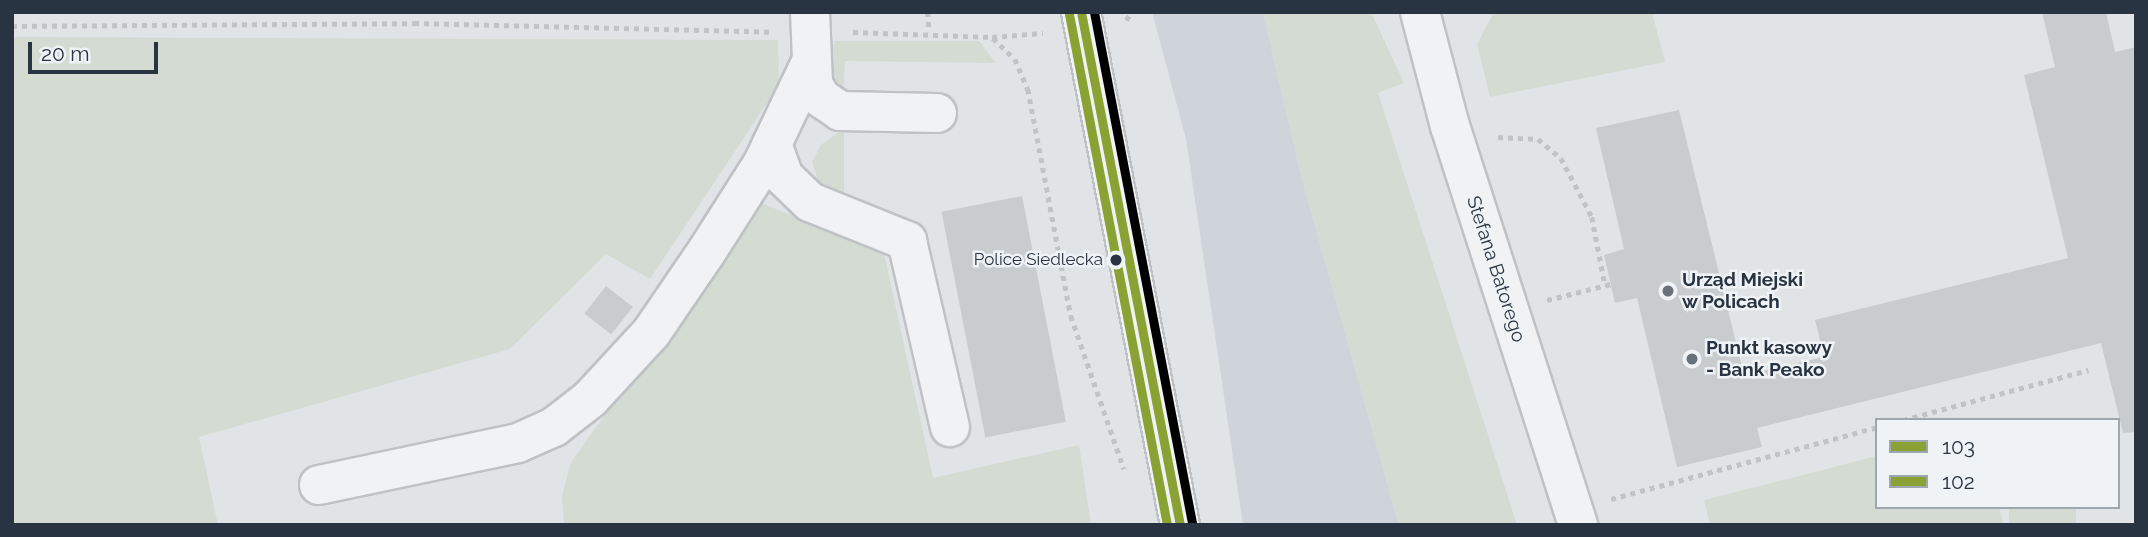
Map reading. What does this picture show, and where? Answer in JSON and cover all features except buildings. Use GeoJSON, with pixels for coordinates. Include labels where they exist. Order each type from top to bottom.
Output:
{"type":"FeatureCollection","features":[{"type":"Feature","properties":{"kind":"street"},"geometry":{"type":"LineString","coordinates":[[810,12],[813,83],[821,99],[840,111],[937,113]]}},
{"type":"Feature","properties":{"kind":"street"},"geometry":{"type":"LineString","coordinates":[[1081,12],[1180,525]]}},
{"type":"Feature","properties":{"kind":"street","name":"Stefana Batorego"},"geometry":{"type":"LineString","coordinates":[[1420,12],[1450,126],[1578,525]]}},
{"type":"Feature","properties":{"kind":"street"},"geometry":{"type":"LineString","coordinates":[[318,485],[518,443],[554,427],[590,399],[651,333],[772,144],[811,62]]}},
{"type":"Feature","properties":{"kind":"street"},"geometry":{"type":"LineString","coordinates":[[772,144],[784,177],[810,202],[907,241],[950,427]]}},
{"type":"Feature","properties":{"kind":"path"},"geometry":{"type":"LineString","coordinates":[[928,12],[929,32]]}},
{"type":"Feature","properties":{"kind":"path"},"geometry":{"type":"LineString","coordinates":[[12,26],[414,23],[777,32]]}},
{"type":"Feature","properties":{"kind":"path"},"geometry":{"type":"LineString","coordinates":[[850,33],[929,32],[992,37],[1015,59],[1028,89],[1071,316],[1129,483]]}},
{"type":"Feature","properties":{"kind":"path"},"geometry":{"type":"LineString","coordinates":[[1490,136],[1538,139],[1561,158],[1592,217],[1608,284],[1543,301]]}},
{"type":"Feature","properties":{"kind":"path"},"geometry":{"type":"LineString","coordinates":[[1910,418],[2088,370]]}},
{"type":"Feature","properties":{"kind":"path"},"geometry":{"type":"LineString","coordinates":[[1607,500],[1875,428]]}},
{"type":"Feature","properties":{"kind":"shaded area"},"geometry":{"type":"Polygon","coordinates":[[[1152,12],[1263,12],[1302,179],[1399,525],[1243,525],[1186,139],[1152,12]]]}},
{"type":"Feature","properties":{"kind":"shaded area"},"geometry":{"type":"Polygon","coordinates":[[[1263,12],[1371,12],[1404,83],[1378,93],[1517,525],[1399,525],[1302,179],[1263,12]]]}},
{"type":"Feature","properties":{"kind":"shaded area"},"geometry":{"type":"Polygon","coordinates":[[[1494,12],[1652,12],[1665,62],[1490,97],[1477,44],[1494,12]]]}},
{"type":"Feature","properties":{"kind":"shaded area"},"geometry":{"type":"Polygon","coordinates":[[[12,37],[778,40],[779,85],[650,279],[606,254],[510,349],[199,437],[218,525],[12,525],[12,37]]]}},
{"type":"Feature","properties":{"kind":"shaded area"},"geometry":{"type":"Polygon","coordinates":[[[835,41],[979,41],[996,63],[845,61],[843,95],[832,83],[830,58],[835,41]]]}},
{"type":"Feature","properties":{"kind":"shaded area"},"geometry":{"type":"Polygon","coordinates":[[[844,128],[844,198],[818,181],[812,162],[821,145],[844,128]]]}},
{"type":"Feature","properties":{"kind":"shaded area"},"geometry":{"type":"Polygon","coordinates":[[[759,202],[884,253],[933,478],[1079,445],[1091,525],[564,525],[562,496],[571,462],[759,202]]]}},
{"type":"Feature","properties":{"kind":"shaded area"},"geometry":{"type":"Polygon","coordinates":[[[1875,457],[1875,509],[2000,509],[2004,525],[1710,525],[1704,500],[1875,457]]]}},
{"type":"Feature","properties":{"kind":"shaded area"},"geometry":{"type":"Polygon","coordinates":[[[2009,509],[2076,509],[2076,525],[2009,525],[2009,509]]]}},
{"type":"Feature","properties":{"kind":"transit line","name":"103"},"geometry":{"type":"LineString","coordinates":[[1081,12],[1180,525]]}},
{"type":"Feature","properties":{"kind":"transit line"},"geometry":{"type":"LineString","coordinates":[[1094,12],[1192,523]]}},
{"type":"Feature","properties":{"kind":"transit line","name":"102"},"geometry":{"type":"LineString","coordinates":[[1069,14],[1167,525]]}},
{"type":"Feature","properties":{"kind":"place","name":"Police Siedlecka"},"geometry":{"type":"Point","coordinates":[1116,260]}},
{"type":"Feature","properties":{"kind":"place","name":"Urząd Miejski w Policach"},"geometry":{"type":"Point","coordinates":[1668,291]}},
{"type":"Feature","properties":{"kind":"place","name":"Punkt kasowy - Bank Peako"},"geometry":{"type":"Point","coordinates":[1692,359]}}]}
